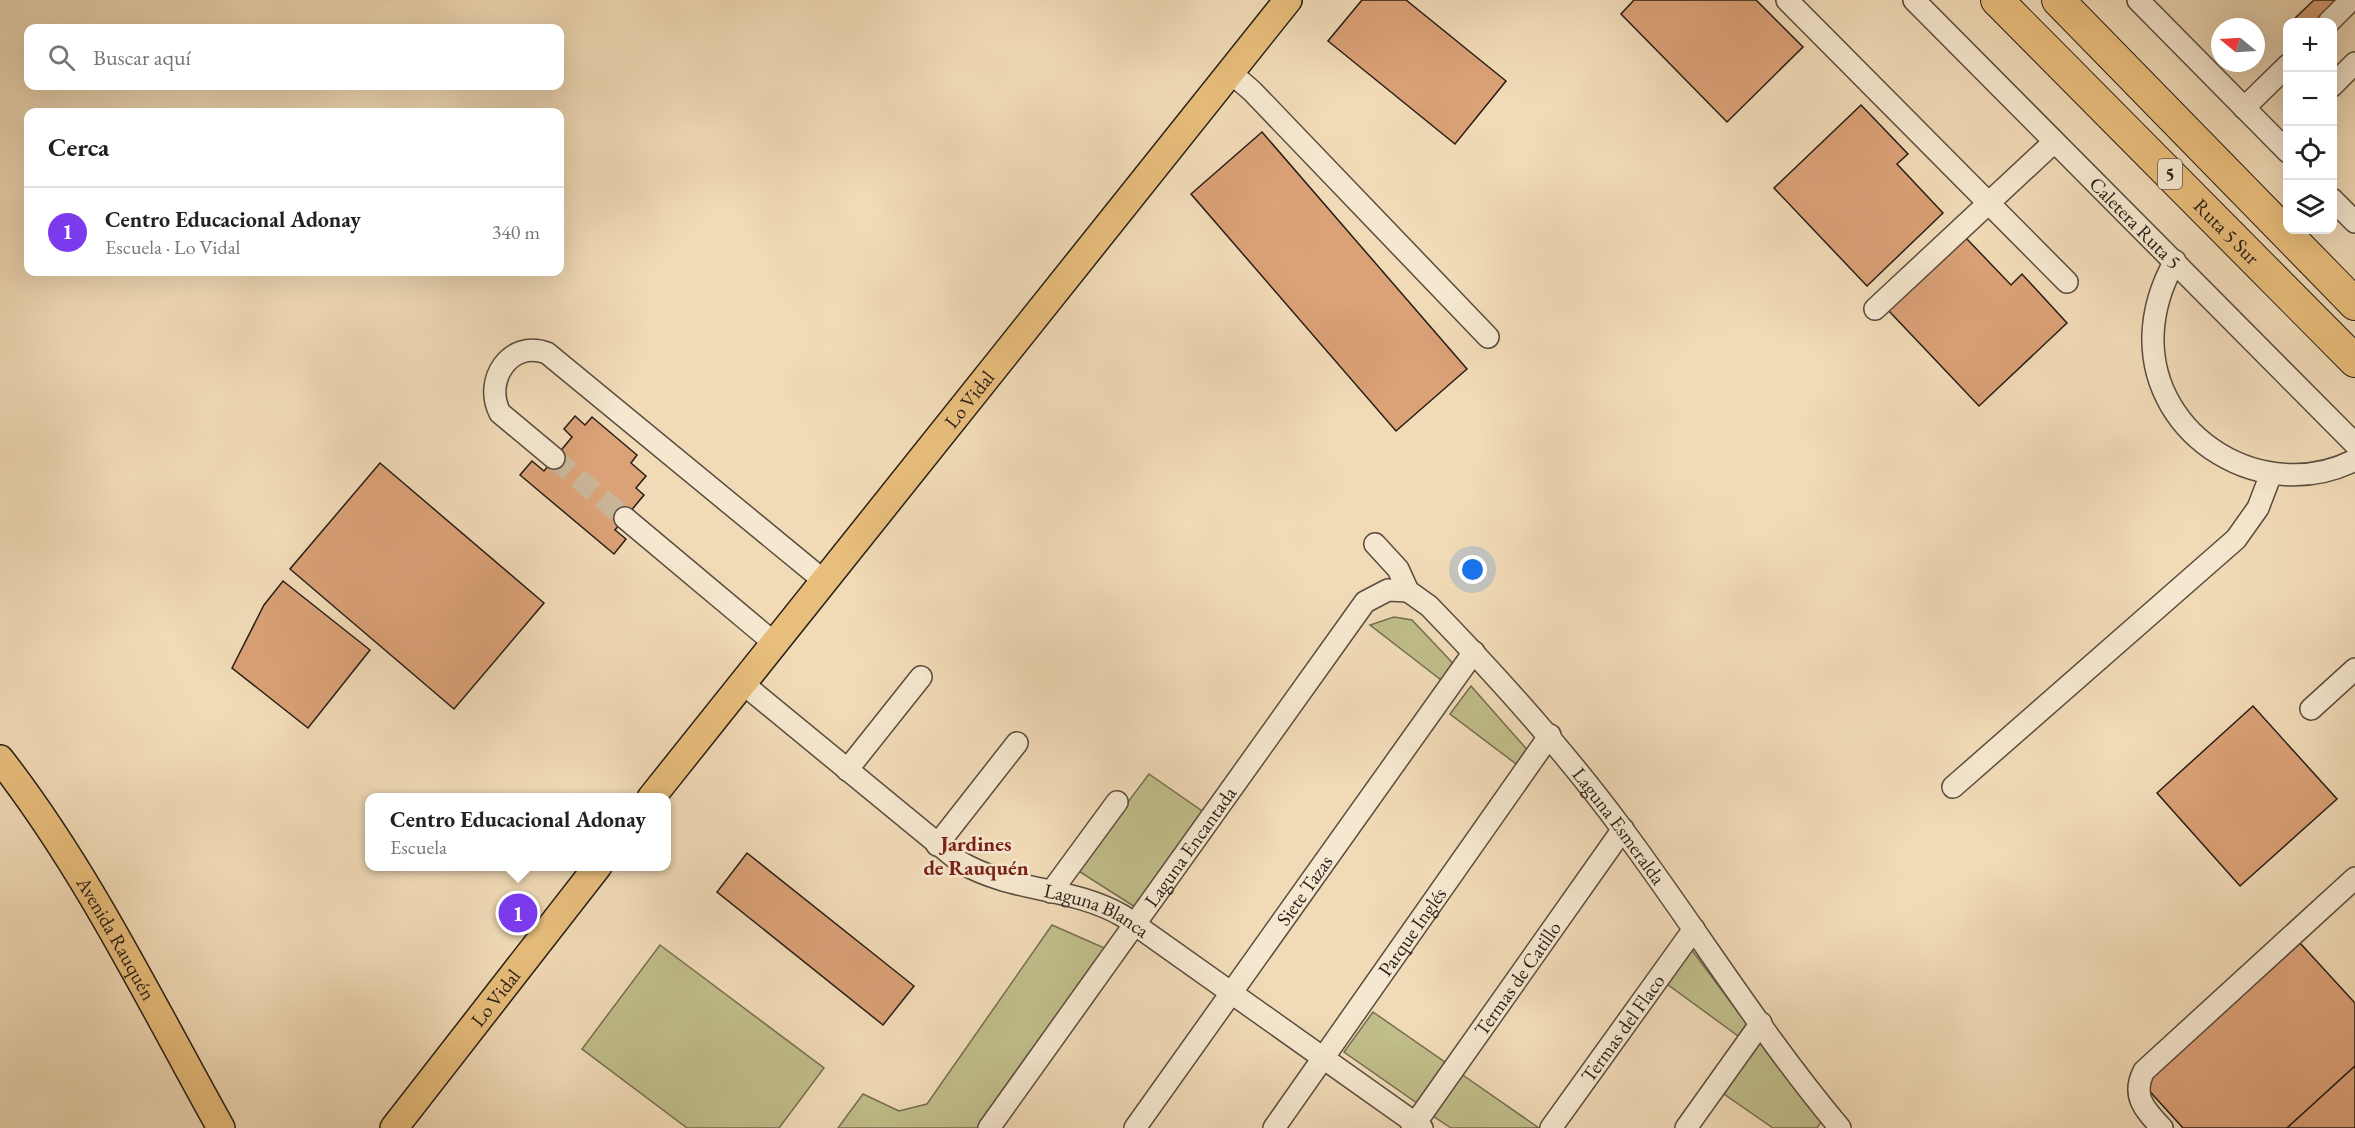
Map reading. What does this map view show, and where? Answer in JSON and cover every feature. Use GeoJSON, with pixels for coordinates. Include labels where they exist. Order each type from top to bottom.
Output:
{"type":"FeatureCollection","features":[{"type":"Feature","properties":{"kind":"highway","name":"Ruta 5 Sur"},"geometry":{"type":"LineString","coordinates":[[1997,0],[2355,361]]}},
{"type":"Feature","properties":{"kind":"highway","name":"Ruta 5 Sur"},"geometry":{"type":"LineString","coordinates":[[2058,0],[2355,304]]}},
{"type":"Feature","properties":{"kind":"main road","name":"Lo Vidal"},"geometry":{"type":"LineString","coordinates":[[655,793],[741,682],[1288,0]]}},
{"type":"Feature","properties":{"kind":"main road","name":"Avenida Rauquén"},"geometry":{"type":"LineString","coordinates":[[0,759],[45,819],[78,872],[221,1128]]}},
{"type":"Feature","properties":{"kind":"main road","name":"Lo Vidal"},"geometry":{"type":"LineString","coordinates":[[394,1128],[595,871]]}},
{"type":"Feature","properties":{"kind":"street"},"geometry":{"type":"LineString","coordinates":[[1787,0],[2067,282]]}},
{"type":"Feature","properties":{"kind":"street","name":"Caletera Ruta 5"},"geometry":{"type":"LineString","coordinates":[[1914,0],[2355,444]]}},
{"type":"Feature","properties":{"kind":"street"},"geometry":{"type":"LineString","coordinates":[[2139,0],[2244,108],[2283,141]]}},
{"type":"Feature","properties":{"kind":"street"},"geometry":{"type":"LineString","coordinates":[[2333,18],[2351,0]]}},
{"type":"Feature","properties":{"kind":"street"},"geometry":{"type":"LineString","coordinates":[[2337,81],[2355,63]]}},
{"type":"Feature","properties":{"kind":"street"},"geometry":{"type":"LineString","coordinates":[[2244,108],[2283,70]]}},
{"type":"Feature","properties":{"kind":"street"},"geometry":{"type":"LineString","coordinates":[[1230,72],[1260,100],[1488,337]]}},
{"type":"Feature","properties":{"kind":"street"},"geometry":{"type":"LineString","coordinates":[[1875,309],[2054,142]]}},
{"type":"Feature","properties":{"kind":"street"},"geometry":{"type":"LineString","coordinates":[[2337,204],[2355,222]]}},
{"type":"Feature","properties":{"kind":"street"},"geometry":{"type":"LineString","coordinates":[[2175,261],[2159,297],[2153,336],[2158,376],[2165,394],[2186,428],[2208,448],[2234,463],[2271,474],[2310,475],[2355,460]]}},
{"type":"Feature","properties":{"kind":"street"},"geometry":{"type":"LineString","coordinates":[[554,459],[500,413],[493,396],[496,377],[511,358],[523,351],[538,350],[547,353],[823,580]]}},
{"type":"Feature","properties":{"kind":"street"},"geometry":{"type":"LineString","coordinates":[[1953,787],[2235,538],[2258,508],[2271,474]]}},
{"type":"Feature","properties":{"kind":"street"},"geometry":{"type":"LineString","coordinates":[[625,518],[773,642]]}},
{"type":"Feature","properties":{"kind":"street","name":"Laguna Esmeralda"},"geometry":{"type":"LineString","coordinates":[[1375,544],[1398,569],[1408,591],[1429,606],[1550,735],[1623,829],[1831,1124]]}},
{"type":"Feature","properties":{"kind":"street","name":"Laguna Encantada"},"geometry":{"type":"LineString","coordinates":[[989,1128],[1365,602],[1388,590],[1408,591]]}},
{"type":"Feature","properties":{"kind":"street","name":"Siete Tazas"},"geometry":{"type":"LineString","coordinates":[[1135,1128],[1474,652]]}},
{"type":"Feature","properties":{"kind":"street"},"geometry":{"type":"LineString","coordinates":[[2311,709],[2355,669]]}},
{"type":"Feature","properties":{"kind":"street"},"geometry":{"type":"LineString","coordinates":[[847,770],[921,677]]}},
{"type":"Feature","properties":{"kind":"street","name":"Laguna Blanca"},"geometry":{"type":"LineString","coordinates":[[741,682],[960,862],[990,878],[1091,900],[1110,908],[1416,1126]]}},
{"type":"Feature","properties":{"kind":"street","name":"Parque Inglés"},"geometry":{"type":"LineString","coordinates":[[1274,1128],[1550,735]]}},
{"type":"Feature","properties":{"kind":"street"},"geometry":{"type":"LineString","coordinates":[[937,845],[1017,743]]}},
{"type":"Feature","properties":{"kind":"street"},"geometry":{"type":"LineString","coordinates":[[1051,892],[1117,802]]}},
{"type":"Feature","properties":{"kind":"street","name":"Termas de Catillo"},"geometry":{"type":"LineString","coordinates":[[1416,1126],[1623,829]]}},
{"type":"Feature","properties":{"kind":"street"},"geometry":{"type":"LineString","coordinates":[[2162,1128],[2140,1101],[2138,1088],[2144,1071],[2355,878]]}},
{"type":"Feature","properties":{"kind":"street","name":"Termas del Flaco"},"geometry":{"type":"LineString","coordinates":[[1551,1128],[1694,929]]}},
{"type":"Feature","properties":{"kind":"street"},"geometry":{"type":"LineString","coordinates":[[1686,1128],[1761,1023]]}},
{"type":"Feature","properties":{"kind":"shaded area"},"geometry":{"type":"Polygon","coordinates":[[[1394,617],[1412,620],[1465,676],[1454,690],[1370,625],[1394,617]]]}},
{"type":"Feature","properties":{"kind":"shaded area"},"geometry":{"type":"Polygon","coordinates":[[[1471,686],[1538,762],[1528,773],[1450,714],[1471,686]]]}},
{"type":"Feature","properties":{"kind":"shaded area"},"geometry":{"type":"Polygon","coordinates":[[[1149,774],[1205,813],[1135,907],[1077,870],[1149,774]]]}},
{"type":"Feature","properties":{"kind":"shaded area"},"geometry":{"type":"Polygon","coordinates":[[[1052,925],[1109,950],[978,1128],[838,1128],[863,1094],[899,1111],[927,1104],[1052,925]]]}},
{"type":"Feature","properties":{"kind":"shaded area"},"geometry":{"type":"Polygon","coordinates":[[[660,945],[824,1068],[779,1128],[687,1128],[582,1049],[660,945]]]}},
{"type":"Feature","properties":{"kind":"shaded area"},"geometry":{"type":"Polygon","coordinates":[[[1691,949],[1747,1024],[1738,1036],[1667,984],[1691,949]]]}},
{"type":"Feature","properties":{"kind":"shaded area"},"geometry":{"type":"Polygon","coordinates":[[[1373,1012],[1452,1067],[1424,1108],[1344,1052],[1373,1012]]]}},
{"type":"Feature","properties":{"kind":"shaded area"},"geometry":{"type":"Polygon","coordinates":[[[1762,1038],[1823,1119],[1817,1128],[1773,1128],[1724,1094],[1762,1038]]]}},
{"type":"Feature","properties":{"kind":"shaded area"},"geometry":{"type":"Polygon","coordinates":[[[1457,1071],[1539,1128],[1451,1128],[1427,1112],[1457,1071]]]}},
{"type":"Feature","properties":{"kind":"building"},"geometry":{"type":"Polygon","coordinates":[[[1362,0],[1406,0],[1506,81],[1455,144],[1328,41],[1362,0]]]}},
{"type":"Feature","properties":{"kind":"building"},"geometry":{"type":"Polygon","coordinates":[[[1634,0],[1756,0],[1803,47],[1727,122],[1621,14],[1634,0]]]}},
{"type":"Feature","properties":{"kind":"building"},"geometry":{"type":"Polygon","coordinates":[[[2314,0],[2337,0],[2318,18],[2295,18],[2314,0]]]}},
{"type":"Feature","properties":{"kind":"building"},"geometry":{"type":"Polygon","coordinates":[[[1861,105],[1908,154],[1897,164],[1943,213],[1867,286],[1774,188],[1861,105]]]}},
{"type":"Feature","properties":{"kind":"building"},"geometry":{"type":"Polygon","coordinates":[[[1262,132],[1467,369],[1396,431],[1191,194],[1262,132]]]}},
{"type":"Feature","properties":{"kind":"building"},"geometry":{"type":"Polygon","coordinates":[[[1965,237],[2011,285],[2022,274],[2067,323],[1979,406],[1888,310],[1965,237]]]}},
{"type":"Feature","properties":{"kind":"building"},"geometry":{"type":"Polygon","coordinates":[[[575,416],[585,425],[592,417],[637,455],[631,463],[646,476],[636,488],[644,495],[615,530],[626,539],[614,554],[520,475],[532,461],[544,471],[572,437],[564,429],[575,416]]]}},
{"type":"Feature","properties":{"kind":"building"},"geometry":{"type":"Polygon","coordinates":[[[380,463],[544,603],[454,709],[290,569],[380,463]]]}},
{"type":"Feature","properties":{"kind":"building"},"geometry":{"type":"Polygon","coordinates":[[[283,581],[370,650],[308,728],[232,668],[264,605],[283,581]]]}},
{"type":"Feature","properties":{"kind":"building"},"geometry":{"type":"Polygon","coordinates":[[[2253,706],[2337,799],[2240,886],[2157,793],[2253,706]]]}},
{"type":"Feature","properties":{"kind":"building"},"geometry":{"type":"Polygon","coordinates":[[[747,853],[914,986],[883,1025],[717,892],[747,853]]]}},
{"type":"Feature","properties":{"kind":"building"},"geometry":{"type":"Polygon","coordinates":[[[2300,943],[2355,1003],[2355,1066],[2287,1128],[2183,1128],[2144,1085],[2300,943]]]}},
{"type":"Feature","properties":{"kind":"building"},"geometry":{"type":"Polygon","coordinates":[[[2355,1066],[2355,1128],[2287,1128],[2355,1066]]]}},
{"type":"Feature","properties":{"kind":"tunnel"},"geometry":{"type":"LineString","coordinates":[[554,458],[625,518]]}},
{"type":"Feature","properties":{"kind":"place","name":"Centro Educacional Adonay"},"geometry":{"type":"Point","coordinates":[518,913]}},
{"type":"Feature","properties":{"kind":"district","name":"Jardines de Rauquén"},"geometry":{"type":"Point","coordinates":[976,855]}}]}
